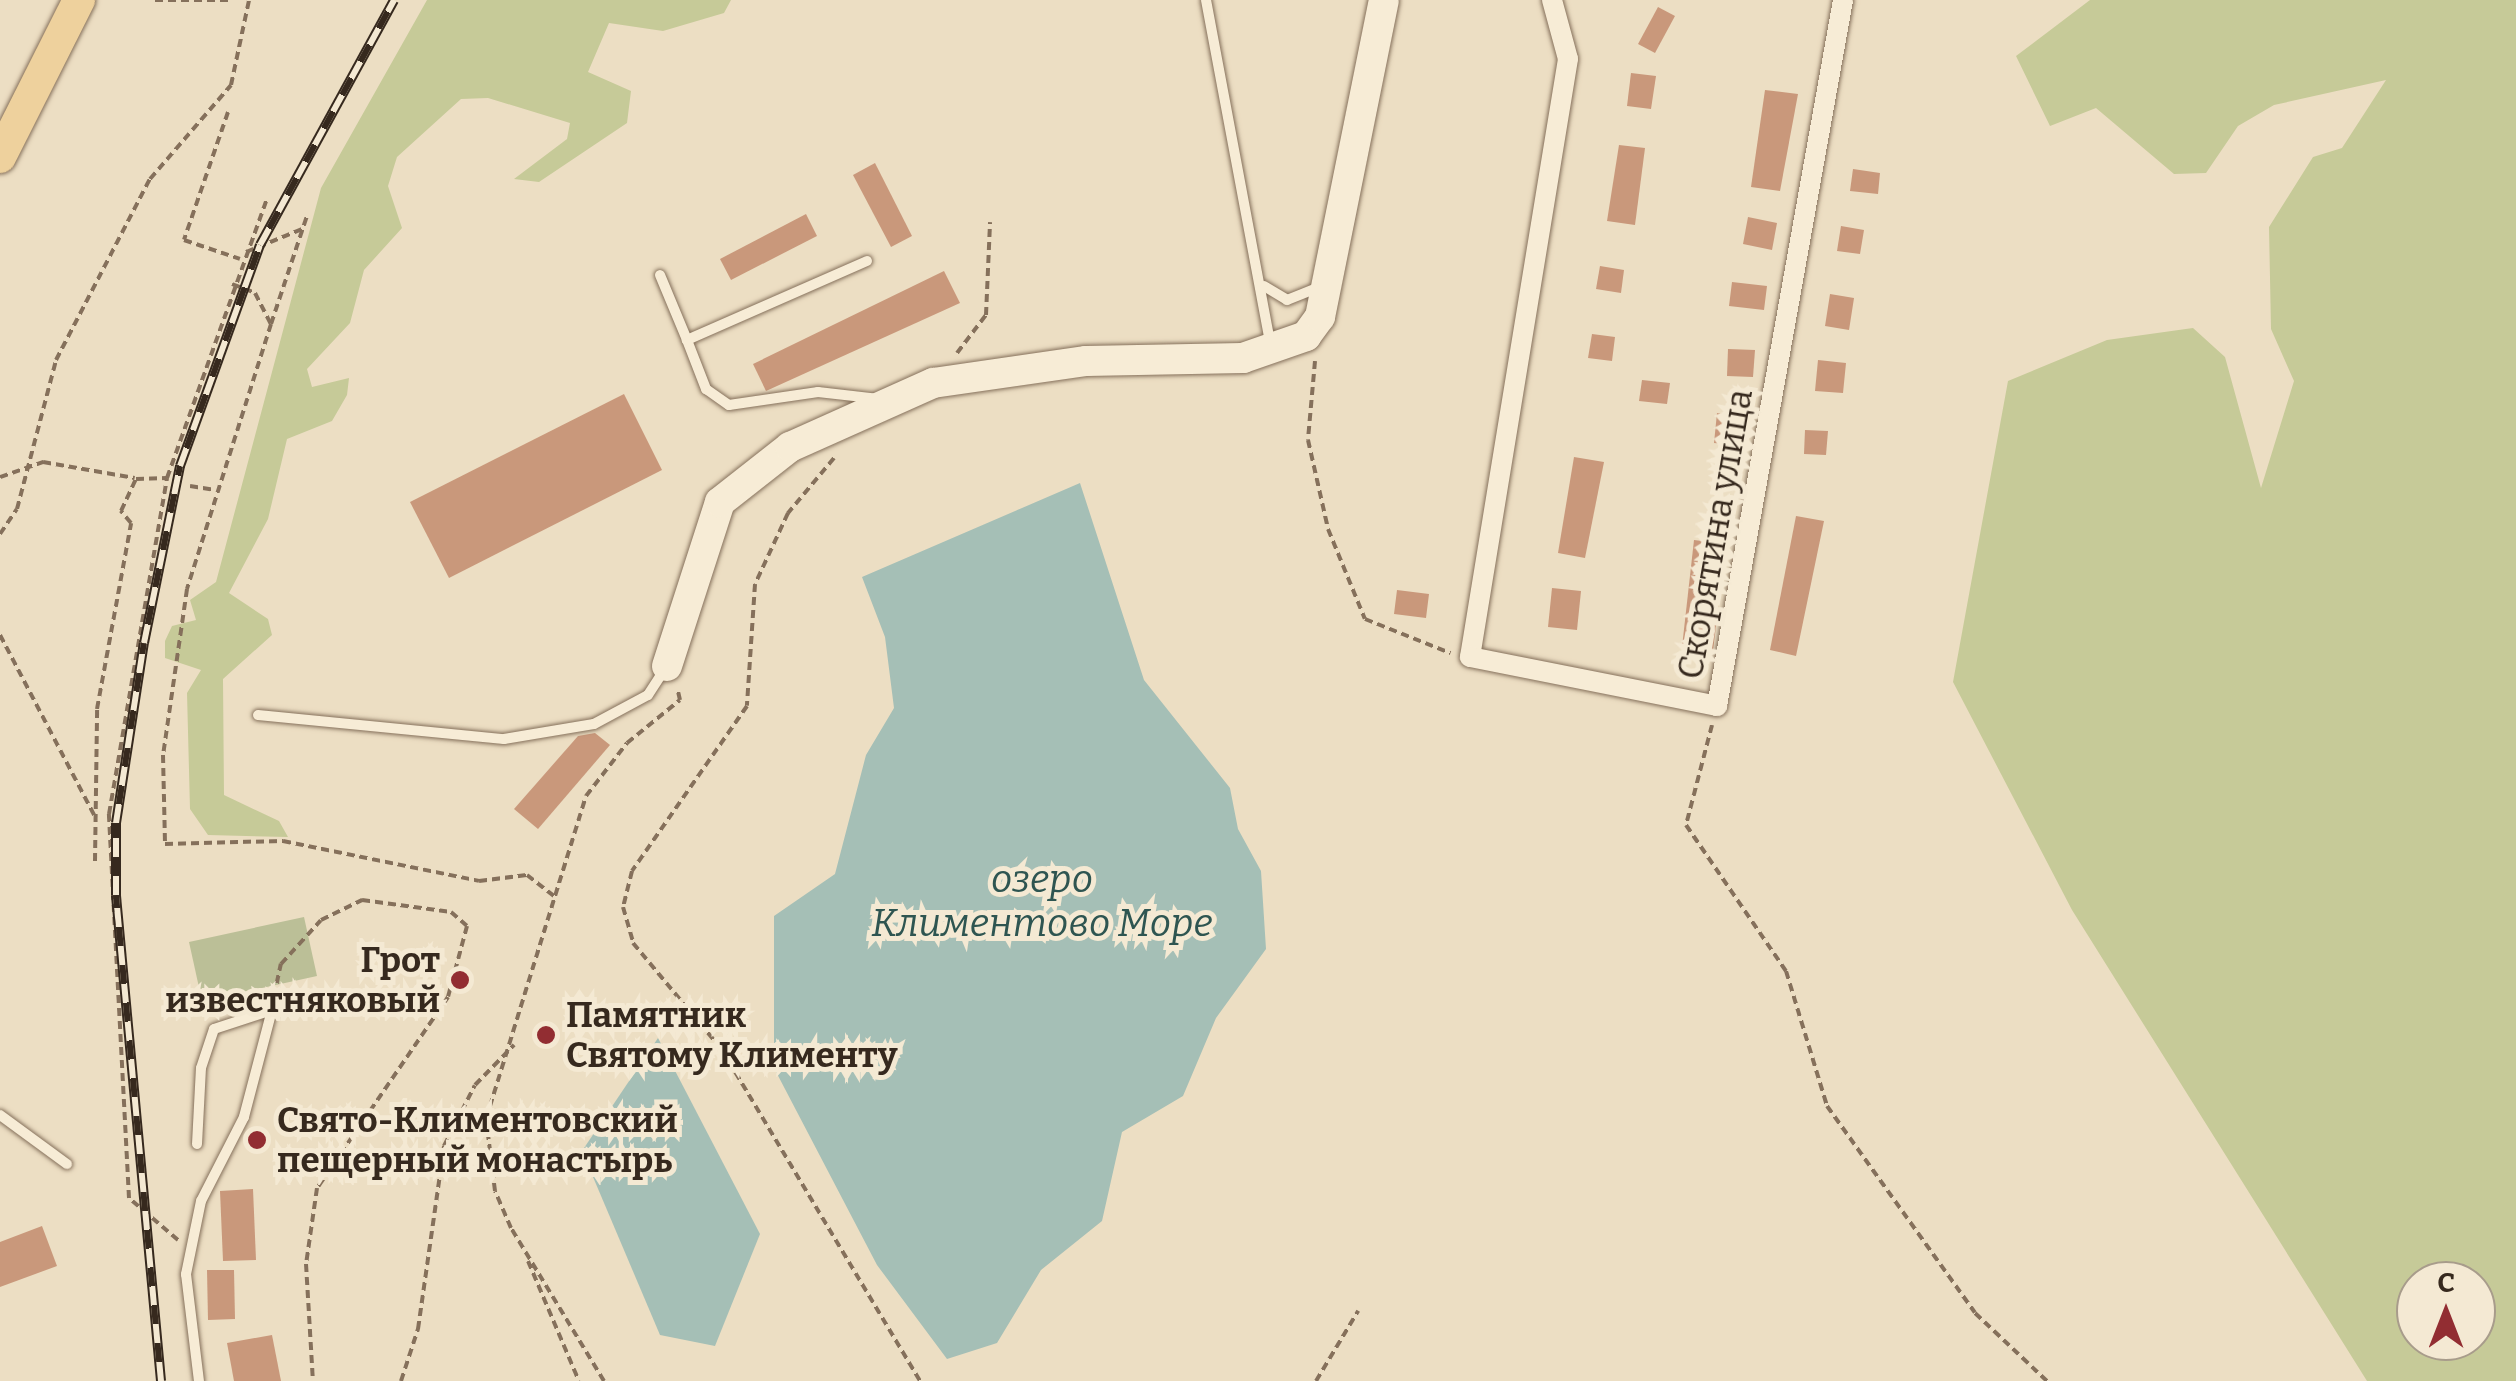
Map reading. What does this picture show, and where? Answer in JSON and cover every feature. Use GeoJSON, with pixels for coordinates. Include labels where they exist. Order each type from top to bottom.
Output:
{"type":"FeatureCollection","features":[{"type":"Feature","properties":{"kind":"main road"},"geometry":{"type":"LineString","coordinates":[[0,157],[79,0]]}},
{"type":"Feature","properties":{"kind":"street"},"geometry":{"type":"LineString","coordinates":[[667,666],[706,531],[734,484],[890,401],[933,382],[1086,362],[1271,354],[1306,336],[1320,317],[1384,0]]}},
{"type":"Feature","properties":{"kind":"street"},"geometry":{"type":"LineString","coordinates":[[1470,657],[1568,60],[1552,0]]}},
{"type":"Feature","properties":{"kind":"street","name":"Скорятина улица"},"geometry":{"type":"LineString","coordinates":[[1470,657],[1718,706],[1843,0]]}},
{"type":"Feature","properties":{"kind":"lane"},"geometry":{"type":"LineString","coordinates":[[1206,0],[1263,286],[1271,354]]}},
{"type":"Feature","properties":{"kind":"lane"},"geometry":{"type":"LineString","coordinates":[[687,340],[867,260]]}},
{"type":"Feature","properties":{"kind":"lane"},"geometry":{"type":"LineString","coordinates":[[1263,286],[1287,300],[1329,274]]}},
{"type":"Feature","properties":{"kind":"lane"},"geometry":{"type":"LineString","coordinates":[[660,275],[706,389],[728,405],[818,392],[890,401]]}},
{"type":"Feature","properties":{"kind":"lane"},"geometry":{"type":"LineString","coordinates":[[258,715],[504,739],[594,724],[648,695],[667,666]]}},
{"type":"Feature","properties":{"kind":"lane"},"geometry":{"type":"LineString","coordinates":[[199,1381],[186,1274],[201,1201],[244,1116],[272,1010]]}},
{"type":"Feature","properties":{"kind":"lane"},"geometry":{"type":"LineString","coordinates":[[197,1144],[201,1068],[214,1029],[272,1010]]}},
{"type":"Feature","properties":{"kind":"lane"},"geometry":{"type":"LineString","coordinates":[[0,1115],[67,1164]]}},
{"type":"Feature","properties":{"kind":"path"},"geometry":{"type":"LineString","coordinates":[[155,0],[228,0]]}},
{"type":"Feature","properties":{"kind":"path"},"geometry":{"type":"LineString","coordinates":[[0,534],[16,508],[56,360],[150,179],[231,84],[249,0]]}},
{"type":"Feature","properties":{"kind":"path"},"geometry":{"type":"LineString","coordinates":[[228,112],[184,240],[241,260]]}},
{"type":"Feature","properties":{"kind":"path"},"geometry":{"type":"LineString","coordinates":[[193,1240],[169,1240],[129,1198],[113,996],[109,814],[168,478],[232,284],[267,198]]}},
{"type":"Feature","properties":{"kind":"path"},"geometry":{"type":"LineString","coordinates":[[307,216],[214,490],[172,665],[165,844],[283,841],[480,881],[527,875],[554,896]]}},
{"type":"Feature","properties":{"kind":"path"},"geometry":{"type":"LineString","coordinates":[[933,382],[986,316],[990,222]]}},
{"type":"Feature","properties":{"kind":"path"},"geometry":{"type":"LineString","coordinates":[[244,253],[302,229]]}},
{"type":"Feature","properties":{"kind":"path"},"geometry":{"type":"LineString","coordinates":[[232,284],[255,293],[271,324]]}},
{"type":"Feature","properties":{"kind":"path"},"geometry":{"type":"LineString","coordinates":[[1320,317],[1308,440],[1328,529],[1365,619],[1416,646],[1470,657]]}},
{"type":"Feature","properties":{"kind":"path"},"geometry":{"type":"LineString","coordinates":[[843,449],[788,513],[755,584],[747,706],[632,872],[623,907],[633,943],[722,1050],[920,1381]]}},
{"type":"Feature","properties":{"kind":"path"},"geometry":{"type":"LineString","coordinates":[[0,477],[43,462],[136,479],[168,478]]}},
{"type":"Feature","properties":{"kind":"path"},"geometry":{"type":"LineString","coordinates":[[95,860],[97,709],[110,622],[125,589],[131,524],[121,511],[136,479]]}},
{"type":"Feature","properties":{"kind":"path"},"geometry":{"type":"LineString","coordinates":[[190,486],[214,490]]}},
{"type":"Feature","properties":{"kind":"path"},"geometry":{"type":"LineString","coordinates":[[0,635],[97,821]]}},
{"type":"Feature","properties":{"kind":"path"},"geometry":{"type":"LineString","coordinates":[[579,1381],[495,1191],[486,1119],[517,1042],[554,896],[586,796],[627,743],[680,700],[667,666]]}},
{"type":"Feature","properties":{"kind":"path"},"geometry":{"type":"LineString","coordinates":[[1718,706],[1686,825],[1786,971],[1827,1106],[1975,1313],[2047,1381]]}},
{"type":"Feature","properties":{"kind":"path"},"geometry":{"type":"LineString","coordinates":[[272,1010],[280,964],[321,920],[362,900],[451,912],[467,926],[448,997],[317,1188],[306,1264],[312,1381]]}},
{"type":"Feature","properties":{"kind":"path"},"geometry":{"type":"LineString","coordinates":[[401,1381],[418,1329],[444,1146],[475,1085],[517,1042]]}},
{"type":"Feature","properties":{"kind":"path"},"geometry":{"type":"LineString","coordinates":[[522,1249],[604,1381]]}},
{"type":"Feature","properties":{"kind":"path"},"geometry":{"type":"LineString","coordinates":[[1316,1381],[1358,1311]]}},
{"type":"Feature","properties":{"kind":"green space"},"geometry":{"type":"Polygon","coordinates":[[[427,0],[731,0],[724,13],[663,31],[609,23],[588,72],[631,91],[627,123],[539,182],[514,179],[567,139],[570,123],[488,98],[461,99],[397,157],[388,186],[402,228],[364,270],[350,323],[307,369],[312,387],[349,378],[347,395],[332,421],[287,439],[268,519],[229,593],[268,619],[272,635],[223,679],[224,795],[279,821],[288,837],[208,835],[190,809],[187,693],[201,670],[165,658],[165,641],[172,626],[196,620],[190,600],[216,582],[321,188],[427,0]]]}},
{"type":"Feature","properties":{"kind":"green space"},"geometry":{"type":"Polygon","coordinates":[[[2090,0],[2516,0],[2516,1381],[2367,1381],[2072,910],[1953,682],[2008,381],[2107,340],[2193,328],[2225,357],[2261,488],[2294,381],[2271,329],[2269,227],[2313,157],[2342,148],[2386,80],[2274,105],[2238,126],[2206,173],[2174,174],[2096,108],[2050,126],[2016,56],[2090,0]]]}},
{"type":"Feature","properties":{"kind":"green space"},"geometry":{"type":"Polygon","coordinates":[[[304,917],[317,976],[202,1001],[189,942],[304,917]]]}},
{"type":"Feature","properties":{"kind":"water","name":"озеро Климентово Море"},"geometry":{"type":"Polygon","coordinates":[[[1080,483],[1144,680],[1230,788],[1238,829],[1261,871],[1266,949],[1216,1018],[1183,1096],[1122,1132],[1102,1221],[1041,1270],[997,1343],[947,1359],[877,1265],[774,1068],[774,916],[835,874],[866,755],[894,708],[885,637],[862,577],[1080,483]]]}},
{"type":"Feature","properties":{"kind":"water"},"geometry":{"type":"Polygon","coordinates":[[[658,1038],[760,1234],[715,1346],[660,1335],[582,1151],[658,1038]]]}},
{"type":"Feature","properties":{"kind":"building"},"geometry":{"type":"Polygon","coordinates":[[[1658,7],[1675,16],[1655,53],[1638,44],[1658,7]]]}},
{"type":"Feature","properties":{"kind":"building"},"geometry":{"type":"Polygon","coordinates":[[[1631,73],[1656,76],[1651,109],[1627,106],[1631,73]]]}},
{"type":"Feature","properties":{"kind":"building"},"geometry":{"type":"Polygon","coordinates":[[[1765,90],[1798,94],[1780,191],[1751,187],[1765,90]]]}},
{"type":"Feature","properties":{"kind":"building"},"geometry":{"type":"Polygon","coordinates":[[[1619,145],[1645,148],[1635,225],[1607,221],[1619,145]]]}},
{"type":"Feature","properties":{"kind":"building"},"geometry":{"type":"Polygon","coordinates":[[[875,163],[912,236],[891,247],[853,175],[875,163]]]}},
{"type":"Feature","properties":{"kind":"building"},"geometry":{"type":"Polygon","coordinates":[[[1853,169],[1880,173],[1878,194],[1850,191],[1853,169]]]}},
{"type":"Feature","properties":{"kind":"building"},"geometry":{"type":"Polygon","coordinates":[[[806,214],[817,236],[731,280],[720,259],[806,214]]]}},
{"type":"Feature","properties":{"kind":"building"},"geometry":{"type":"Polygon","coordinates":[[[1748,217],[1777,223],[1772,250],[1743,244],[1748,217]]]}},
{"type":"Feature","properties":{"kind":"building"},"geometry":{"type":"Polygon","coordinates":[[[1841,226],[1864,230],[1860,254],[1837,251],[1841,226]]]}},
{"type":"Feature","properties":{"kind":"building"},"geometry":{"type":"Polygon","coordinates":[[[1600,266],[1624,270],[1621,293],[1596,289],[1600,266]]]}},
{"type":"Feature","properties":{"kind":"building"},"geometry":{"type":"Polygon","coordinates":[[[944,271],[960,303],[766,391],[753,364],[944,271]]]}},
{"type":"Feature","properties":{"kind":"building"},"geometry":{"type":"Polygon","coordinates":[[[1732,282],[1767,286],[1764,310],[1729,306],[1732,282]]]}},
{"type":"Feature","properties":{"kind":"building"},"geometry":{"type":"Polygon","coordinates":[[[1830,294],[1854,298],[1849,330],[1825,326],[1830,294]]]}},
{"type":"Feature","properties":{"kind":"building"},"geometry":{"type":"Polygon","coordinates":[[[1592,334],[1615,337],[1612,361],[1588,358],[1592,334]]]}},
{"type":"Feature","properties":{"kind":"building"},"geometry":{"type":"Polygon","coordinates":[[[1728,349],[1755,350],[1753,377],[1727,376],[1728,349]]]}},
{"type":"Feature","properties":{"kind":"building"},"geometry":{"type":"Polygon","coordinates":[[[1818,360],[1846,363],[1843,393],[1815,391],[1818,360]]]}},
{"type":"Feature","properties":{"kind":"building"},"geometry":{"type":"Polygon","coordinates":[[[1642,380],[1670,383],[1667,404],[1639,401],[1642,380]]]}},
{"type":"Feature","properties":{"kind":"building"},"geometry":{"type":"Polygon","coordinates":[[[624,394],[662,470],[449,578],[410,502],[624,394]]]}},
{"type":"Feature","properties":{"kind":"building"},"geometry":{"type":"Polygon","coordinates":[[[1717,413],[1749,416],[1746,446],[1714,443],[1717,413]]]}},
{"type":"Feature","properties":{"kind":"building"},"geometry":{"type":"Polygon","coordinates":[[[1805,430],[1828,431],[1826,455],[1804,454],[1805,430]]]}},
{"type":"Feature","properties":{"kind":"building"},"geometry":{"type":"Polygon","coordinates":[[[1574,457],[1604,462],[1585,558],[1558,553],[1574,457]]]}},
{"type":"Feature","properties":{"kind":"building"},"geometry":{"type":"Polygon","coordinates":[[[1796,516],[1824,521],[1796,656],[1770,650],[1796,516]]]}},
{"type":"Feature","properties":{"kind":"building"},"geometry":{"type":"Polygon","coordinates":[[[1694,540],[1726,544],[1713,651],[1682,647],[1694,540]]]}},
{"type":"Feature","properties":{"kind":"building"},"geometry":{"type":"Polygon","coordinates":[[[1552,588],[1581,591],[1577,630],[1548,627],[1552,588]]]}},
{"type":"Feature","properties":{"kind":"building"},"geometry":{"type":"Polygon","coordinates":[[[1397,590],[1429,594],[1426,618],[1394,614],[1397,590]]]}},
{"type":"Feature","properties":{"kind":"building"},"geometry":{"type":"Polygon","coordinates":[[[595,733],[610,745],[538,829],[514,809],[578,736],[595,733]]]}},
{"type":"Feature","properties":{"kind":"building"},"geometry":{"type":"Polygon","coordinates":[[[253,1189],[256,1260],[223,1261],[220,1191],[253,1189]]]}},
{"type":"Feature","properties":{"kind":"building"},"geometry":{"type":"Polygon","coordinates":[[[42,1226],[57,1266],[0,1287],[0,1242],[42,1226]]]}},
{"type":"Feature","properties":{"kind":"building"},"geometry":{"type":"Polygon","coordinates":[[[207,1270],[234,1270],[235,1319],[208,1320],[207,1270]]]}},
{"type":"Feature","properties":{"kind":"building"},"geometry":{"type":"Polygon","coordinates":[[[272,1335],[281,1381],[234,1381],[227,1343],[272,1335]]]}},
{"type":"Feature","properties":{"kind":"railway"},"geometry":{"type":"LineString","coordinates":[[161,1381],[116,895],[116,823],[144,643],[180,466],[260,245],[394,0]]}},
{"type":"Feature","properties":{"kind":"place","name":"Грот известняковый"},"geometry":{"type":"Point","coordinates":[460,980]}},
{"type":"Feature","properties":{"kind":"place","name":"Памятник Святому Клименту"},"geometry":{"type":"Point","coordinates":[546,1035]}},
{"type":"Feature","properties":{"kind":"place","name":"Свято-Климентовский пещерный монастырь"},"geometry":{"type":"Point","coordinates":[257,1140]}}]}
